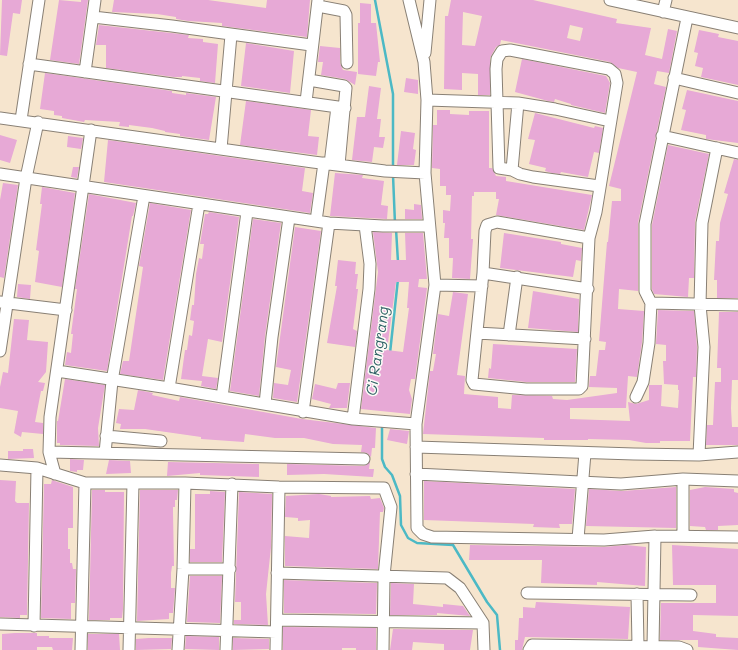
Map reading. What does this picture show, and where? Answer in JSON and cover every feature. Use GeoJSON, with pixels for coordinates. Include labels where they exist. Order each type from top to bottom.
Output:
{"type":"FeatureCollection","features":[{"type":"Feature","properties":{"kind":"street"},"geometry":{"type":"LineString","coordinates":[[21,120],[39,0]]}},
{"type":"Feature","properties":{"kind":"street"},"geometry":{"type":"LineString","coordinates":[[85,72],[95,0]]}},
{"type":"Feature","properties":{"kind":"street"},"geometry":{"type":"LineString","coordinates":[[409,0],[424,62],[427,100],[425,173],[435,285],[416,424],[416,525],[423,534],[432,537],[604,540],[655,536],[738,537]]}},
{"type":"Feature","properties":{"kind":"street"},"geometry":{"type":"LineString","coordinates":[[424,62],[430,0]]}},
{"type":"Feature","properties":{"kind":"street"},"geometry":{"type":"LineString","coordinates":[[610,0],[738,28]]}},
{"type":"Feature","properties":{"kind":"street"},"geometry":{"type":"LineString","coordinates":[[663,12],[666,0]]}},
{"type":"Feature","properties":{"kind":"street"},"geometry":{"type":"LineString","coordinates":[[306,102],[311,45],[318,3],[344,10],[346,15],[347,63]]}},
{"type":"Feature","properties":{"kind":"street"},"geometry":{"type":"LineString","coordinates":[[93,17],[311,45]]}},
{"type":"Feature","properties":{"kind":"street"},"geometry":{"type":"LineString","coordinates":[[636,397],[644,379],[649,343],[651,303],[645,290],[645,224],[687,18]]}},
{"type":"Feature","properties":{"kind":"street"},"geometry":{"type":"LineString","coordinates":[[221,148],[231,35]]}},
{"type":"Feature","properties":{"kind":"street"},"geometry":{"type":"LineString","coordinates":[[589,238],[491,222],[487,225],[484,231],[483,273],[473,383],[526,389],[580,388],[582,385],[588,289],[589,238],[599,186],[617,83],[614,72],[609,69],[510,50],[502,51],[496,63],[499,168],[512,170],[533,177],[599,186]]}},
{"type":"Feature","properties":{"kind":"street"},"geometry":{"type":"LineString","coordinates":[[29,64],[341,108]]}},
{"type":"Feature","properties":{"kind":"street"},"geometry":{"type":"LineString","coordinates":[[674,78],[738,93]]}},
{"type":"Feature","properties":{"kind":"street"},"geometry":{"type":"LineString","coordinates":[[309,80],[345,87],[337,142],[316,221]]}},
{"type":"Feature","properties":{"kind":"street"},"geometry":{"type":"LineString","coordinates":[[427,100],[471,100],[496,103],[518,103],[549,107],[610,121]]}},
{"type":"Feature","properties":{"kind":"street"},"geometry":{"type":"LineString","coordinates":[[512,170],[518,103]]}},
{"type":"Feature","properties":{"kind":"street"},"geometry":{"type":"LineString","coordinates":[[0,118],[38,122],[385,171],[425,173]]}},
{"type":"Feature","properties":{"kind":"street"},"geometry":{"type":"LineString","coordinates":[[1,345],[3,303],[38,122]]}},
{"type":"Feature","properties":{"kind":"street"},"geometry":{"type":"LineString","coordinates":[[55,474],[49,452],[50,417],[91,130]]}},
{"type":"Feature","properties":{"kind":"street"},"geometry":{"type":"LineString","coordinates":[[662,136],[738,153]]}},
{"type":"Feature","properties":{"kind":"street"},"geometry":{"type":"LineString","coordinates":[[699,455],[704,347],[700,305],[702,223],[717,148]]}},
{"type":"Feature","properties":{"kind":"street"},"geometry":{"type":"LineString","coordinates":[[0,174],[329,223],[405,227],[429,226]]}},
{"type":"Feature","properties":{"kind":"street"},"geometry":{"type":"LineString","coordinates":[[105,453],[112,381],[144,196]]}},
{"type":"Feature","properties":{"kind":"street"},"geometry":{"type":"LineString","coordinates":[[169,388],[199,204]]}},
{"type":"Feature","properties":{"kind":"street"},"geometry":{"type":"LineString","coordinates":[[222,397],[248,212]]}},
{"type":"Feature","properties":{"kind":"street"},"geometry":{"type":"LineString","coordinates":[[265,404],[272,337],[289,218]]}},
{"type":"Feature","properties":{"kind":"street"},"geometry":{"type":"LineString","coordinates":[[303,412],[329,223]]}},
{"type":"Feature","properties":{"kind":"street"},"geometry":{"type":"LineString","coordinates":[[353,419],[370,277],[366,225]]}},
{"type":"Feature","properties":{"kind":"street"},"geometry":{"type":"LineString","coordinates":[[483,273],[588,289]]}},
{"type":"Feature","properties":{"kind":"street"},"geometry":{"type":"LineString","coordinates":[[509,335],[517,277]]}},
{"type":"Feature","properties":{"kind":"street"},"geometry":{"type":"LineString","coordinates":[[435,285],[482,286]]}},
{"type":"Feature","properties":{"kind":"street"},"geometry":{"type":"LineString","coordinates":[[3,303],[66,310]]}},
{"type":"Feature","properties":{"kind":"street"},"geometry":{"type":"LineString","coordinates":[[651,303],[738,305]]}},
{"type":"Feature","properties":{"kind":"street"},"geometry":{"type":"LineString","coordinates":[[477,333],[585,339]]}},
{"type":"Feature","properties":{"kind":"street"},"geometry":{"type":"LineString","coordinates":[[57,372],[169,388],[303,412],[381,422],[416,424]]}},
{"type":"Feature","properties":{"kind":"street"},"geometry":{"type":"LineString","coordinates":[[106,436],[161,441]]}},
{"type":"Feature","properties":{"kind":"street"},"geometry":{"type":"LineString","coordinates":[[416,447],[699,455],[738,452]]}},
{"type":"Feature","properties":{"kind":"street"},"geometry":{"type":"LineString","coordinates":[[49,452],[364,460]]}},
{"type":"Feature","properties":{"kind":"street"},"geometry":{"type":"LineString","coordinates":[[578,539],[585,452]]}},
{"type":"Feature","properties":{"kind":"street"},"geometry":{"type":"LineString","coordinates":[[0,465],[37,468],[85,483],[232,484],[279,488],[384,488],[390,507],[384,576],[383,650]]}},
{"type":"Feature","properties":{"kind":"street"},"geometry":{"type":"LineString","coordinates":[[34,626],[37,468]]}},
{"type":"Feature","properties":{"kind":"street"},"geometry":{"type":"LineString","coordinates":[[416,474],[621,484],[683,479],[738,481]]}},
{"type":"Feature","properties":{"kind":"street"},"geometry":{"type":"LineString","coordinates":[[683,479],[683,536]]}},
{"type":"Feature","properties":{"kind":"street"},"geometry":{"type":"LineString","coordinates":[[81,650],[85,483]]}},
{"type":"Feature","properties":{"kind":"street"},"geometry":{"type":"LineString","coordinates":[[129,650],[133,483]]}},
{"type":"Feature","properties":{"kind":"street"},"geometry":{"type":"LineString","coordinates":[[178,650],[183,569],[185,483]]}},
{"type":"Feature","properties":{"kind":"street"},"geometry":{"type":"LineString","coordinates":[[226,650],[232,484]]}},
{"type":"Feature","properties":{"kind":"street"},"geometry":{"type":"LineString","coordinates":[[276,650],[279,488]]}},
{"type":"Feature","properties":{"kind":"street"},"geometry":{"type":"LineString","coordinates":[[654,646],[655,536]]}},
{"type":"Feature","properties":{"kind":"street"},"geometry":{"type":"LineString","coordinates":[[183,569],[230,570]]}},
{"type":"Feature","properties":{"kind":"street"},"geometry":{"type":"LineString","coordinates":[[277,573],[442,577],[450,579],[460,588],[483,623],[484,650]]}},
{"type":"Feature","properties":{"kind":"street"},"geometry":{"type":"LineString","coordinates":[[527,593],[691,595]]}},
{"type":"Feature","properties":{"kind":"street"},"geometry":{"type":"LineString","coordinates":[[637,594],[638,646]]}},
{"type":"Feature","properties":{"kind":"street"},"geometry":{"type":"LineString","coordinates":[[0,624],[226,630],[384,621],[483,623]]}},
{"type":"Feature","properties":{"kind":"street"},"geometry":{"type":"LineString","coordinates":[[529,650],[532,644],[612,648],[654,646],[679,647],[687,650]]}},
{"type":"Feature","properties":{"kind":"building"},"geometry":{"type":"Polygon","coordinates":[[[2,0],[22,0],[20,14],[13,13],[7,56],[0,55],[2,0]]]}},
{"type":"Feature","properties":{"kind":"building"},"geometry":{"type":"Polygon","coordinates":[[[59,0],[81,2],[81,0],[88,0],[79,64],[50,60],[59,0]]]}},
{"type":"Feature","properties":{"kind":"building"},"geometry":{"type":"Polygon","coordinates":[[[114,0],[208,0],[266,8],[267,0],[310,0],[307,37],[222,26],[222,23],[188,21],[176,19],[176,17],[157,14],[112,12],[114,0]]]}},
{"type":"Feature","properties":{"kind":"building"},"geometry":{"type":"Polygon","coordinates":[[[451,0],[533,0],[617,19],[616,23],[651,28],[645,55],[662,59],[668,29],[677,31],[669,73],[657,71],[654,84],[666,87],[638,223],[638,291],[619,289],[618,309],[644,311],[642,342],[637,377],[628,376],[626,408],[570,408],[570,419],[630,421],[628,402],[636,404],[649,400],[649,385],[662,385],[661,406],[678,408],[678,385],[664,384],[663,361],[666,361],[666,345],[656,344],[658,310],[694,311],[697,347],[696,377],[693,377],[690,441],[660,441],[660,443],[646,443],[629,440],[544,440],[544,438],[423,434],[430,371],[433,371],[436,354],[433,354],[438,314],[449,316],[453,292],[468,294],[457,375],[465,376],[464,394],[498,397],[498,408],[511,409],[512,395],[552,396],[553,399],[567,400],[617,393],[617,388],[589,387],[590,376],[596,376],[599,350],[605,350],[606,342],[599,341],[607,242],[612,201],[621,201],[621,189],[609,186],[637,72],[618,68],[610,62],[501,40],[500,45],[496,47],[490,58],[490,95],[478,95],[478,74],[462,73],[462,90],[444,89],[445,16],[448,16],[451,0]],[[463,12],[462,45],[475,46],[482,16],[463,12]],[[570,25],[567,38],[580,41],[583,28],[570,25]]]}},
{"type":"Feature","properties":{"kind":"building"},"geometry":{"type":"Polygon","coordinates":[[[360,3],[371,4],[371,23],[376,23],[380,62],[378,62],[376,76],[358,74],[358,23],[360,23],[360,3]]]}},
{"type":"Feature","properties":{"kind":"building"},"geometry":{"type":"Polygon","coordinates":[[[99,25],[189,35],[188,38],[203,39],[203,42],[218,44],[215,83],[200,81],[200,78],[182,76],[174,77],[106,68],[106,45],[96,45],[99,25]]]}},
{"type":"Feature","properties":{"kind":"building"},"geometry":{"type":"Polygon","coordinates":[[[699,30],[719,34],[718,37],[738,41],[738,85],[701,77],[703,68],[695,66],[698,53],[694,52],[699,30]]]}},
{"type":"Feature","properties":{"kind":"building"},"geometry":{"type":"Polygon","coordinates":[[[246,43],[294,51],[290,93],[241,86],[246,43]]]}},
{"type":"Feature","properties":{"kind":"building"},"geometry":{"type":"Polygon","coordinates":[[[320,46],[340,48],[340,63],[343,70],[357,72],[355,85],[345,79],[321,75],[323,62],[318,62],[320,46]]]}},
{"type":"Feature","properties":{"kind":"building"},"geometry":{"type":"Polygon","coordinates":[[[522,59],[606,76],[610,83],[605,113],[571,105],[555,99],[554,102],[548,101],[515,92],[522,59]]]}},
{"type":"Feature","properties":{"kind":"building"},"geometry":{"type":"Polygon","coordinates":[[[45,73],[172,91],[172,93],[186,95],[186,93],[216,97],[209,140],[180,136],[180,134],[152,128],[129,125],[129,127],[119,126],[120,122],[85,120],[84,122],[54,115],[54,111],[40,109],[45,73]]]}},
{"type":"Feature","properties":{"kind":"building"},"geometry":{"type":"Polygon","coordinates":[[[406,78],[418,80],[418,94],[404,92],[406,78]]]}},
{"type":"Feature","properties":{"kind":"building"},"geometry":{"type":"Polygon","coordinates":[[[369,86],[381,88],[377,119],[381,119],[379,137],[385,137],[383,148],[374,147],[372,162],[352,160],[357,117],[365,117],[369,86]]]}},
{"type":"Feature","properties":{"kind":"building"},"geometry":{"type":"Polygon","coordinates":[[[687,90],[738,101],[738,143],[706,139],[706,135],[681,130],[686,110],[682,109],[687,90]]]}},
{"type":"Feature","properties":{"kind":"building"},"geometry":{"type":"Polygon","coordinates":[[[246,101],[311,110],[308,136],[319,137],[317,155],[240,145],[246,101]]]}},
{"type":"Feature","properties":{"kind":"building"},"geometry":{"type":"Polygon","coordinates":[[[437,110],[450,110],[450,114],[469,115],[469,111],[489,111],[489,168],[492,168],[496,176],[506,177],[506,181],[592,195],[584,230],[496,215],[499,199],[496,199],[496,192],[474,192],[474,196],[472,196],[471,239],[473,239],[470,279],[452,278],[453,258],[449,258],[449,238],[444,238],[445,223],[443,223],[443,210],[450,211],[451,195],[446,195],[446,186],[440,186],[440,169],[432,168],[433,125],[437,125],[437,110]]]}},
{"type":"Feature","properties":{"kind":"building"},"geometry":{"type":"Polygon","coordinates":[[[535,113],[594,128],[595,126],[603,128],[599,153],[594,152],[588,177],[561,172],[560,174],[552,173],[545,171],[546,168],[529,164],[535,140],[528,139],[535,113]]]}},
{"type":"Feature","properties":{"kind":"building"},"geometry":{"type":"Polygon","coordinates":[[[401,131],[415,133],[413,149],[416,150],[414,165],[397,165],[401,131]]]}},
{"type":"Feature","properties":{"kind":"building"},"geometry":{"type":"Polygon","coordinates":[[[0,135],[17,140],[10,163],[0,160],[0,135]]]}},
{"type":"Feature","properties":{"kind":"building"},"geometry":{"type":"Polygon","coordinates":[[[68,136],[83,138],[81,149],[67,147],[68,136]]]}},
{"type":"Feature","properties":{"kind":"building"},"geometry":{"type":"Polygon","coordinates":[[[108,140],[305,168],[302,191],[313,193],[310,213],[104,182],[108,140]]]}},
{"type":"Feature","properties":{"kind":"building"},"geometry":{"type":"Polygon","coordinates":[[[668,145],[709,154],[695,222],[694,278],[689,278],[688,297],[654,294],[652,289],[652,225],[668,145]]]}},
{"type":"Feature","properties":{"kind":"building"},"geometry":{"type":"Polygon","coordinates":[[[734,159],[738,160],[738,298],[717,298],[717,280],[714,280],[716,241],[719,241],[720,223],[728,194],[724,193],[734,159]]]}},
{"type":"Feature","properties":{"kind":"building"},"geometry":{"type":"Polygon","coordinates":[[[73,167],[79,167],[77,178],[71,177],[73,167]]]}},
{"type":"Feature","properties":{"kind":"building"},"geometry":{"type":"Polygon","coordinates":[[[335,173],[363,175],[362,178],[384,181],[381,205],[388,206],[387,219],[330,216],[335,173]]]}},
{"type":"Feature","properties":{"kind":"building"},"geometry":{"type":"Polygon","coordinates":[[[3,183],[18,185],[4,278],[0,277],[0,200],[3,183]]]}},
{"type":"Feature","properties":{"kind":"building"},"geometry":{"type":"Polygon","coordinates":[[[42,187],[75,193],[62,287],[35,282],[39,251],[36,250],[42,204],[40,204],[42,187]]]}},
{"type":"Feature","properties":{"kind":"building"},"geometry":{"type":"Polygon","coordinates":[[[89,194],[136,203],[132,216],[107,371],[65,365],[67,352],[71,353],[73,334],[71,334],[77,289],[75,289],[89,194]]]}},
{"type":"Feature","properties":{"kind":"building"},"geometry":{"type":"Polygon","coordinates":[[[150,203],[191,210],[163,380],[120,374],[123,361],[129,361],[143,267],[139,266],[150,203]]]}},
{"type":"Feature","properties":{"kind":"building"},"geometry":{"type":"Polygon","coordinates":[[[414,204],[421,205],[422,219],[405,219],[405,209],[414,210],[414,204]]]}},
{"type":"Feature","properties":{"kind":"building"},"geometry":{"type":"Polygon","coordinates":[[[209,212],[239,217],[222,342],[208,339],[202,376],[218,378],[216,389],[201,386],[202,381],[181,379],[185,350],[187,350],[189,335],[192,336],[194,321],[190,320],[192,305],[194,305],[196,274],[199,258],[202,259],[204,244],[200,244],[205,214],[208,214],[209,212]]]}},
{"type":"Feature","properties":{"kind":"building"},"geometry":{"type":"Polygon","coordinates":[[[253,219],[281,223],[265,336],[259,396],[230,391],[253,219]]]}},
{"type":"Feature","properties":{"kind":"building"},"geometry":{"type":"Polygon","coordinates":[[[295,227],[321,231],[297,402],[273,398],[274,383],[288,385],[291,370],[276,367],[295,227]]]}},
{"type":"Feature","properties":{"kind":"building"},"geometry":{"type":"Polygon","coordinates":[[[373,232],[392,233],[391,260],[406,260],[405,233],[423,233],[427,279],[419,279],[418,287],[427,288],[415,379],[411,379],[409,390],[412,399],[410,414],[361,409],[378,272],[373,232]],[[396,282],[387,350],[403,352],[409,308],[407,308],[409,282],[396,282]]]}},
{"type":"Feature","properties":{"kind":"building"},"geometry":{"type":"Polygon","coordinates":[[[504,233],[561,242],[561,244],[582,248],[581,261],[576,260],[573,277],[500,268],[504,233]]]}},
{"type":"Feature","properties":{"kind":"building"},"geometry":{"type":"Polygon","coordinates":[[[338,260],[356,262],[355,274],[358,274],[356,289],[358,289],[353,329],[357,331],[355,347],[327,343],[337,286],[335,286],[338,260]]]}},
{"type":"Feature","properties":{"kind":"building"},"geometry":{"type":"Polygon","coordinates":[[[18,284],[31,285],[30,299],[17,297],[18,284]]]}},
{"type":"Feature","properties":{"kind":"building"},"geometry":{"type":"Polygon","coordinates":[[[533,291],[579,299],[578,332],[528,328],[533,291]]]}},
{"type":"Feature","properties":{"kind":"building"},"geometry":{"type":"Polygon","coordinates":[[[719,312],[738,312],[738,380],[732,380],[731,408],[732,427],[738,427],[738,445],[706,445],[707,425],[713,425],[715,382],[721,382],[721,368],[717,368],[719,312]]]}},
{"type":"Feature","properties":{"kind":"building"},"geometry":{"type":"Polygon","coordinates":[[[14,319],[29,320],[27,340],[48,342],[46,372],[38,382],[45,383],[43,391],[41,391],[35,422],[43,423],[43,434],[22,432],[21,437],[14,433],[18,411],[0,408],[0,387],[3,372],[8,373],[14,319]]]}},
{"type":"Feature","properties":{"kind":"building"},"geometry":{"type":"Polygon","coordinates":[[[493,344],[577,349],[575,382],[526,382],[488,378],[489,368],[491,369],[493,344]]]}},
{"type":"Feature","properties":{"kind":"building"},"geometry":{"type":"Polygon","coordinates":[[[65,379],[105,385],[98,428],[99,446],[60,445],[60,443],[57,443],[57,421],[65,379]]]}},
{"type":"Feature","properties":{"kind":"building"},"geometry":{"type":"Polygon","coordinates":[[[338,383],[350,383],[347,408],[329,408],[331,404],[312,399],[315,384],[336,389],[338,383]]]}},
{"type":"Feature","properties":{"kind":"building"},"geometry":{"type":"Polygon","coordinates":[[[138,390],[153,393],[152,395],[179,401],[180,397],[302,419],[376,428],[375,448],[372,448],[371,457],[367,453],[361,452],[362,445],[333,444],[304,438],[275,438],[245,434],[244,442],[201,439],[201,437],[145,429],[120,429],[121,424],[116,423],[119,409],[134,410],[138,390]]]}},
{"type":"Feature","properties":{"kind":"building"},"geometry":{"type":"Polygon","coordinates":[[[390,429],[409,431],[407,444],[387,440],[390,429]]]}},
{"type":"Feature","properties":{"kind":"building"},"geometry":{"type":"Polygon","coordinates":[[[23,449],[33,449],[34,458],[8,459],[8,451],[23,451],[23,449]]]}},
{"type":"Feature","properties":{"kind":"building"},"geometry":{"type":"Polygon","coordinates":[[[70,459],[84,460],[83,470],[77,470],[77,472],[70,471],[70,459]]]}},
{"type":"Feature","properties":{"kind":"building"},"geometry":{"type":"Polygon","coordinates":[[[109,460],[130,461],[131,473],[106,474],[109,460]]]}},
{"type":"Feature","properties":{"kind":"building"},"geometry":{"type":"Polygon","coordinates":[[[168,462],[259,464],[259,477],[200,475],[200,473],[167,476],[168,462]]]}},
{"type":"Feature","properties":{"kind":"building"},"geometry":{"type":"Polygon","coordinates":[[[370,462],[369,469],[374,469],[373,477],[324,474],[287,475],[287,464],[364,466],[370,462]]]}},
{"type":"Feature","properties":{"kind":"building"},"geometry":{"type":"Polygon","coordinates":[[[0,480],[16,481],[15,501],[17,503],[29,503],[27,615],[20,615],[20,618],[0,617],[0,480]]]}},
{"type":"Feature","properties":{"kind":"building"},"geometry":{"type":"Polygon","coordinates":[[[52,480],[73,487],[73,528],[68,528],[70,563],[72,563],[73,569],[76,569],[75,603],[71,603],[71,619],[41,618],[44,484],[51,484],[52,480]]]}},
{"type":"Feature","properties":{"kind":"building"},"geometry":{"type":"Polygon","coordinates":[[[424,481],[575,489],[572,524],[559,524],[560,528],[533,527],[534,524],[424,520],[424,481]]]}},
{"type":"Feature","properties":{"kind":"building"},"geometry":{"type":"Polygon","coordinates":[[[676,487],[676,528],[586,526],[589,489],[622,491],[676,487]]]}},
{"type":"Feature","properties":{"kind":"building"},"geometry":{"type":"Polygon","coordinates":[[[705,487],[734,489],[734,492],[738,493],[738,525],[718,526],[718,530],[706,530],[705,527],[690,526],[690,490],[705,487]]]}},
{"type":"Feature","properties":{"kind":"building"},"geometry":{"type":"Polygon","coordinates":[[[92,490],[124,492],[122,618],[110,618],[110,620],[89,620],[92,490]]]}},
{"type":"Feature","properties":{"kind":"building"},"geometry":{"type":"Polygon","coordinates":[[[140,490],[178,490],[177,500],[175,500],[175,507],[173,507],[174,566],[172,566],[171,573],[171,588],[175,588],[173,613],[169,613],[169,619],[137,621],[140,490]]]}},
{"type":"Feature","properties":{"kind":"building"},"geometry":{"type":"Polygon","coordinates":[[[210,491],[225,492],[222,562],[190,562],[190,549],[195,549],[195,494],[210,494],[210,491]]]}},
{"type":"Feature","properties":{"kind":"building"},"geometry":{"type":"Polygon","coordinates":[[[239,492],[272,494],[271,547],[266,594],[268,625],[234,624],[234,620],[241,620],[241,602],[235,602],[239,492]]]}},
{"type":"Feature","properties":{"kind":"building"},"geometry":{"type":"Polygon","coordinates":[[[319,494],[331,497],[370,496],[371,499],[380,498],[384,508],[383,512],[380,512],[378,569],[285,566],[285,536],[309,538],[310,520],[298,521],[298,518],[285,517],[286,496],[319,494]]]}},
{"type":"Feature","properties":{"kind":"building"},"geometry":{"type":"Polygon","coordinates":[[[470,545],[604,547],[626,545],[646,547],[645,586],[597,582],[597,585],[541,583],[542,560],[469,560],[470,545]]]}},
{"type":"Feature","properties":{"kind":"building"},"geometry":{"type":"Polygon","coordinates":[[[672,545],[738,549],[738,616],[693,615],[693,631],[716,634],[716,637],[738,638],[738,650],[698,647],[698,640],[660,640],[661,603],[716,603],[716,585],[673,585],[672,545]]]}},
{"type":"Feature","properties":{"kind":"building"},"geometry":{"type":"Polygon","coordinates":[[[190,576],[222,576],[220,623],[187,622],[190,576]]]}},
{"type":"Feature","properties":{"kind":"building"},"geometry":{"type":"Polygon","coordinates":[[[284,580],[377,583],[376,614],[284,613],[284,580]]]}},
{"type":"Feature","properties":{"kind":"building"},"geometry":{"type":"Polygon","coordinates":[[[391,583],[414,584],[413,604],[443,607],[443,604],[463,606],[470,616],[437,613],[437,615],[390,615],[391,583]]]}},
{"type":"Feature","properties":{"kind":"building"},"geometry":{"type":"Polygon","coordinates":[[[536,602],[630,607],[628,639],[525,637],[522,650],[515,650],[515,640],[518,640],[519,618],[523,618],[523,607],[535,608],[536,602]]]}},
{"type":"Feature","properties":{"kind":"building"},"geometry":{"type":"Polygon","coordinates":[[[283,627],[376,628],[376,650],[342,648],[342,650],[283,650],[283,627]]]}},
{"type":"Feature","properties":{"kind":"building"},"geometry":{"type":"Polygon","coordinates":[[[393,629],[473,630],[470,650],[444,650],[444,644],[413,642],[412,650],[390,650],[393,629]]]}},
{"type":"Feature","properties":{"kind":"building"},"geometry":{"type":"Polygon","coordinates":[[[37,633],[37,636],[49,636],[49,638],[73,638],[72,650],[53,650],[52,647],[37,647],[37,650],[2,650],[2,634],[37,633]]]}},
{"type":"Feature","properties":{"kind":"building"},"geometry":{"type":"Polygon","coordinates":[[[88,634],[119,634],[120,650],[88,650],[88,634]]]}},
{"type":"Feature","properties":{"kind":"building"},"geometry":{"type":"Polygon","coordinates":[[[186,636],[219,637],[219,650],[185,649],[186,636]]]}},
{"type":"Feature","properties":{"kind":"building"},"geometry":{"type":"Polygon","coordinates":[[[172,638],[171,649],[136,650],[136,639],[172,638]]]}},
{"type":"Feature","properties":{"kind":"building"},"geometry":{"type":"Polygon","coordinates":[[[233,638],[269,639],[269,649],[233,650],[233,638]]]}},
{"type":"Feature","properties":{"kind":"waterway","name":"Ci Rangrang"},"geometry":{"type":"LineString","coordinates":[[375,0],[393,94],[393,168]]}},
{"type":"Feature","properties":{"kind":"waterway","name":"Ci Rangrang"},"geometry":{"type":"LineString","coordinates":[[393,175],[395,224]]}},
{"type":"Feature","properties":{"kind":"waterway","name":"Ci Rangrang"},"geometry":{"type":"LineString","coordinates":[[396,229],[398,262]]}},
{"type":"Feature","properties":{"kind":"waterway","name":"Ci Rangrang"},"geometry":{"type":"LineString","coordinates":[[390,353],[398,279]]}},
{"type":"Feature","properties":{"kind":"waterway","name":"Ci Rangrang"},"geometry":{"type":"LineString","coordinates":[[382,423],[382,459],[385,467],[392,475],[400,496],[401,525],[408,538],[417,543],[453,545],[487,602],[497,615],[500,650]]}}]}
